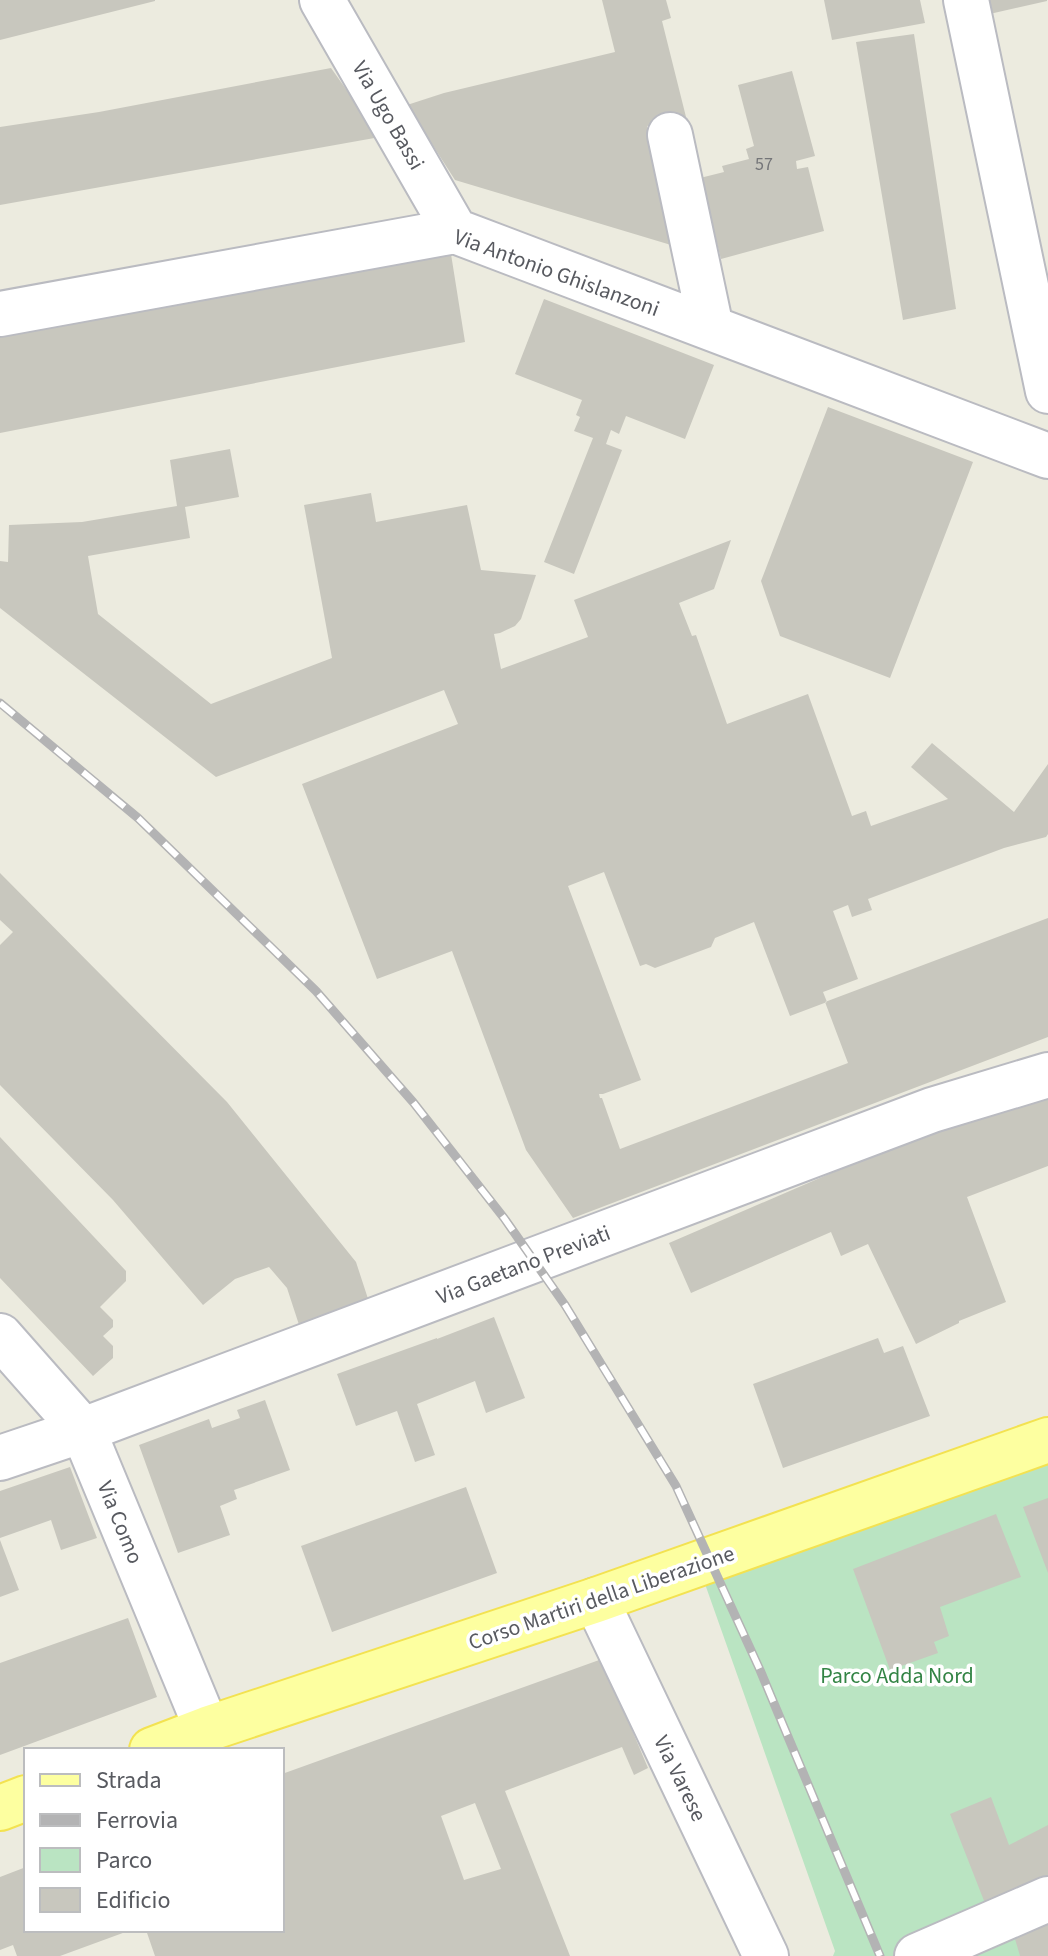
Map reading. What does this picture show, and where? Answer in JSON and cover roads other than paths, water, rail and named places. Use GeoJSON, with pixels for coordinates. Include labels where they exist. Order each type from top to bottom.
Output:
{"type":"FeatureCollection","features":[{"type":"Feature","properties":{"kind":"main road","name":"Corso Martiri della Liberazione"},"geometry":{"type":"LineString","coordinates":[[157,1748],[596,1600],[1048,1440]]}},
{"type":"Feature","properties":{"kind":"main road"},"geometry":{"type":"LineString","coordinates":[[0,1808],[24,1799]]}},
{"type":"Feature","properties":{"kind":"street","name":"Via Ugo Bassi"},"geometry":{"type":"LineString","coordinates":[[322,0],[455,231]]}},
{"type":"Feature","properties":{"kind":"street"},"geometry":{"type":"LineString","coordinates":[[966,0],[1048,391]]}},
{"type":"Feature","properties":{"kind":"street"},"geometry":{"type":"LineString","coordinates":[[670,135],[711,328]]}},
{"type":"Feature","properties":{"kind":"street","name":"Via Antonio Ghislanzoni"},"geometry":{"type":"LineString","coordinates":[[1,309],[455,231],[1048,456]]}},
{"type":"Feature","properties":{"kind":"street","name":"Via Gaetano Previati"},"geometry":{"type":"LineString","coordinates":[[0,1458],[83,1430],[932,1110],[1048,1075]]}},
{"type":"Feature","properties":{"kind":"street","name":"Via Como"},"geometry":{"type":"LineString","coordinates":[[0,1336],[83,1430],[207,1729]]}},
{"type":"Feature","properties":{"kind":"street","name":"Via Varese"},"geometry":{"type":"LineString","coordinates":[[596,1600],[766,1956]]}},
{"type":"Feature","properties":{"kind":"street"},"geometry":{"type":"LineString","coordinates":[[917,1956],[1048,1899]]}},
{"type":"Feature","properties":{"kind":"railway"},"geometry":{"type":"LineString","coordinates":[[0,703],[138,818],[316,991],[413,1102],[504,1218],[565,1305],[676,1486],[760,1670],[880,1956]]}},
{"type":"Feature","properties":{"kind":"park label","name":"Parco Adda Nord"},"geometry":{"type":"Point","coordinates":[897,1675]}}]}
